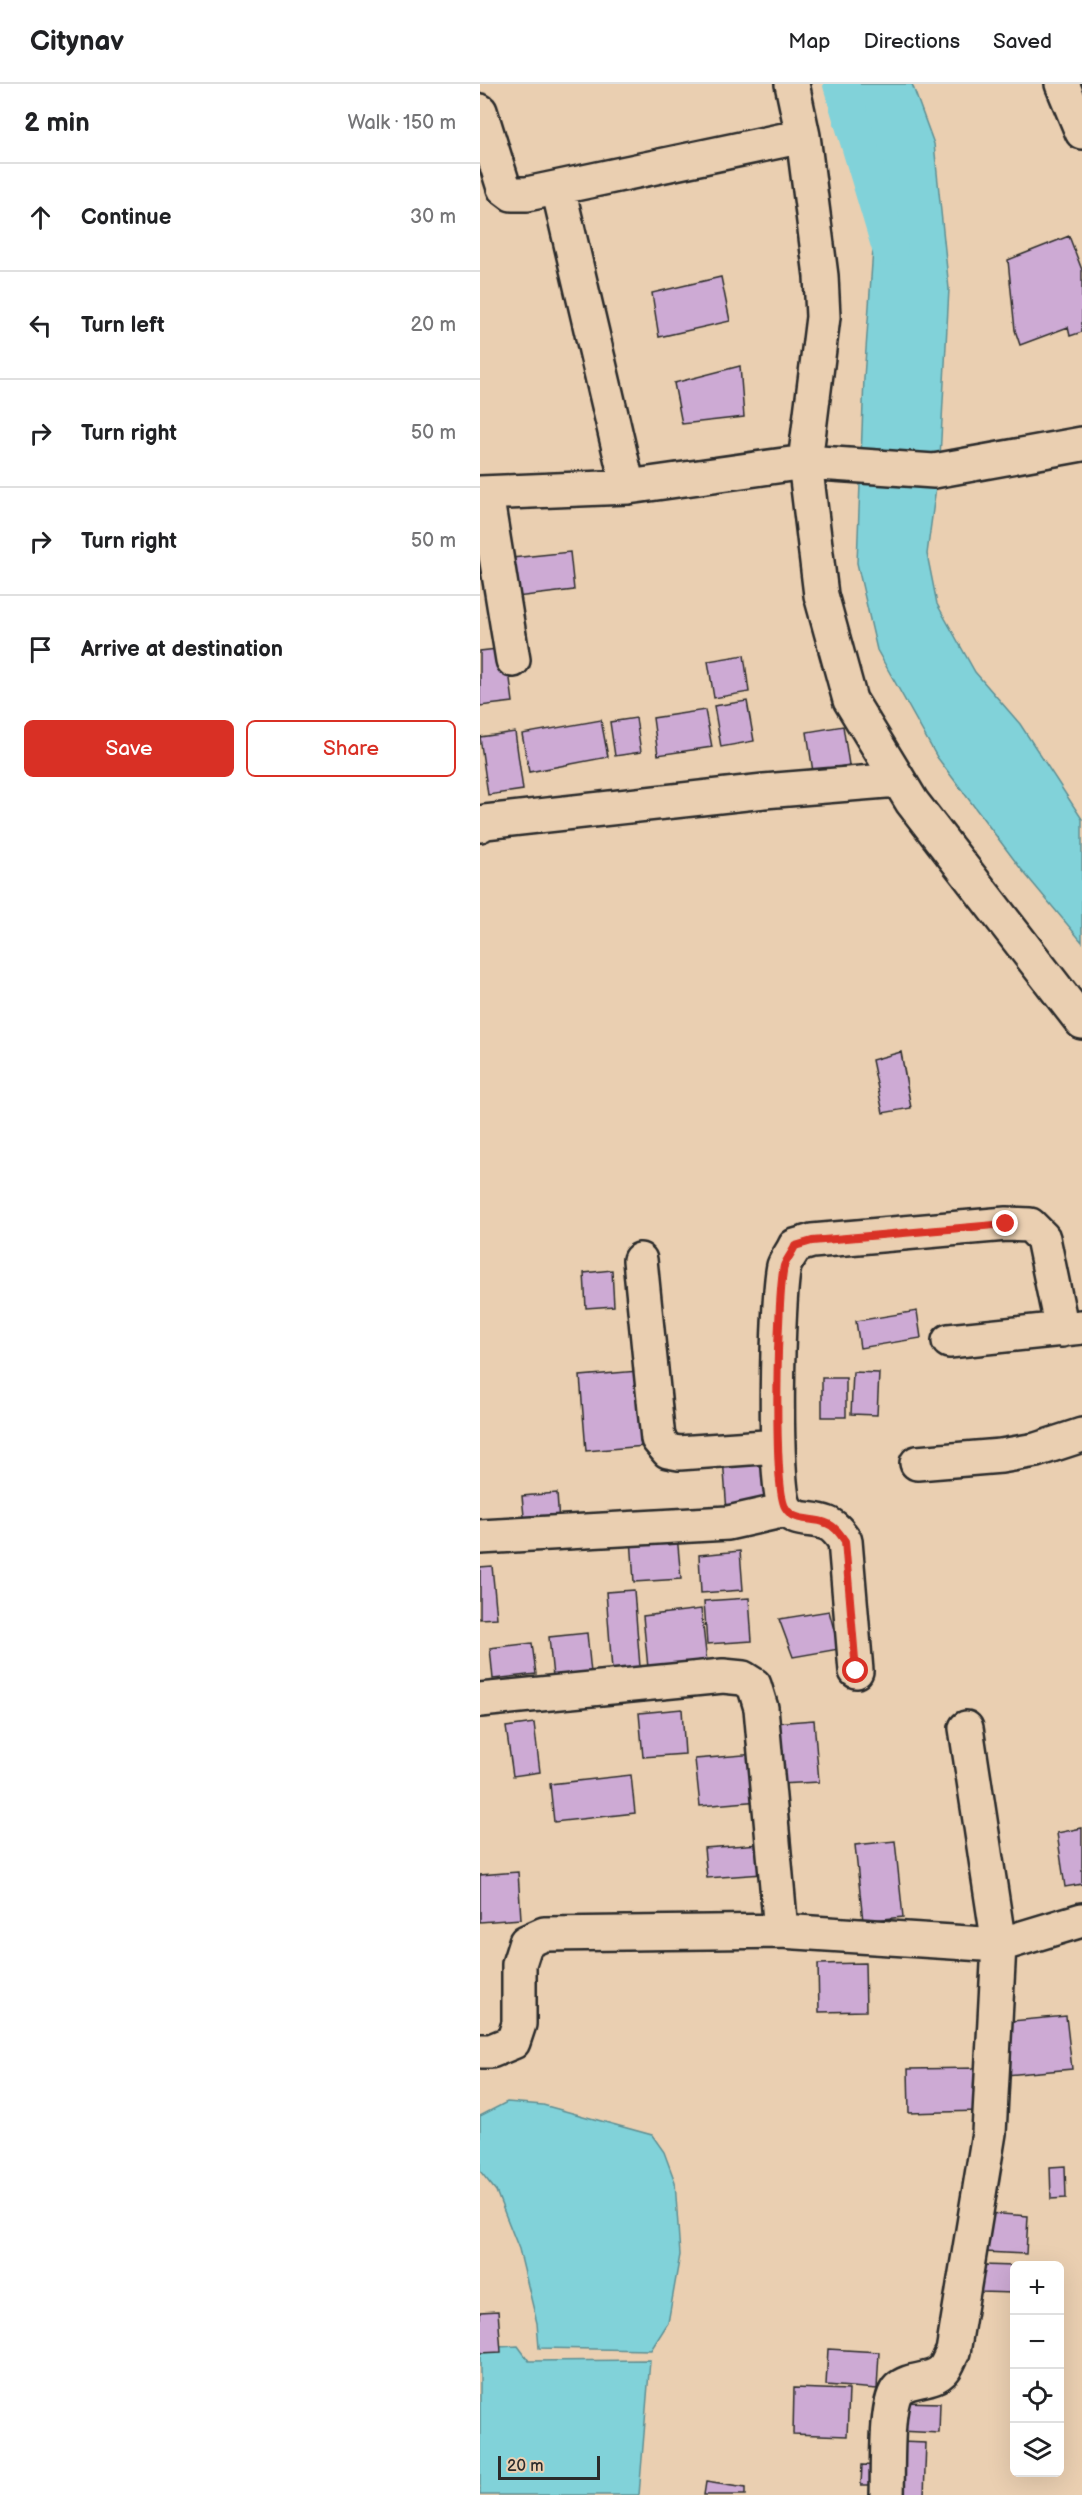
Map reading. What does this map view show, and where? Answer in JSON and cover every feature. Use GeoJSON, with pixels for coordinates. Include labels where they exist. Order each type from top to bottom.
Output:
{"type":"FeatureCollection","features":[{"type":"Feature","properties":{"kind":"street"},"geometry":{"type":"LineString","coordinates":[[792,84],[803,136],[821,276],[823,317],[818,462],[821,595],[850,700],[912,802],[1082,1022]]}},
{"type":"Feature","properties":{"kind":"street"},"geometry":{"type":"LineString","coordinates":[[1062,84],[1082,132]]}},
{"type":"Feature","properties":{"kind":"street"},"geometry":{"type":"LineString","coordinates":[[480,111],[504,188],[512,194],[527,194],[558,188],[803,136]]}},
{"type":"Feature","properties":{"kind":"street"},"geometry":{"type":"LineString","coordinates":[[558,188],[628,487]]}},
{"type":"Feature","properties":{"kind":"street"},"geometry":{"type":"LineString","coordinates":[[513,660],[483,493],[628,487],[818,462],[934,471],[1082,444]]}},
{"type":"Feature","properties":{"kind":"street"},"geometry":{"type":"LineString","coordinates":[[480,825],[485,822],[764,791],[898,780]]}},
{"type":"Feature","properties":{"kind":"street"},"geometry":{"type":"LineString","coordinates":[[856,1671],[845,1541],[837,1529],[826,1522],[799,1519],[786,1510],[781,1496],[778,1446],[780,1318],[784,1265],[795,1246],[812,1241],[1006,1224],[1030,1226],[1043,1238],[1072,1328],[949,1341]]}},
{"type":"Feature","properties":{"kind":"street"},"geometry":{"type":"LineString","coordinates":[[640,1260],[658,1439],[668,1451],[679,1453],[778,1446]]}},
{"type":"Feature","properties":{"kind":"street"},"geometry":{"type":"LineString","coordinates":[[917,1463],[1001,1456],[1036,1450],[1082,1436]]}},
{"type":"Feature","properties":{"kind":"street"},"geometry":{"type":"LineString","coordinates":[[480,1537],[728,1523],[786,1510]]}},
{"type":"Feature","properties":{"kind":"street"},"geometry":{"type":"LineString","coordinates":[[480,1700],[723,1676],[743,1678],[754,1685],[761,1708],[781,1931]]}},
{"type":"Feature","properties":{"kind":"street"},"geometry":{"type":"LineString","coordinates":[[887,2495],[890,2404],[897,2390],[913,2381],[932,2377],[943,2370],[953,2352],[989,2133],[999,1945],[966,1728]]}},
{"type":"Feature","properties":{"kind":"street"},"geometry":{"type":"LineString","coordinates":[[480,2051],[491,2051],[513,2042],[519,2024],[519,1964],[526,1942],[544,1934],[781,1931],[999,1945],[1082,1920]]}},
{"type":"Feature","properties":{"kind":"water"},"geometry":{"type":"Polygon","coordinates":[[[858,84],[912,84],[934,144],[949,289],[940,457],[927,554],[937,604],[975,672],[1020,724],[1082,819],[1082,942],[1021,869],[937,757],[877,650],[857,563],[864,378],[879,163],[858,84]]]}},
{"type":"Feature","properties":{"kind":"water"},"geometry":{"type":"Polygon","coordinates":[[[507,2102],[543,2105],[652,2135],[664,2152],[675,2182],[680,2255],[668,2323],[651,2350],[539,2348],[537,2323],[519,2249],[496,2191],[480,2171],[480,2116],[507,2102]]]}},
{"type":"Feature","properties":{"kind":"water"},"geometry":{"type":"Polygon","coordinates":[[[518,2346],[529,2361],[650,2360],[639,2495],[480,2495],[480,2348],[518,2346]]]}},
{"type":"Feature","properties":{"kind":"building"},"geometry":{"type":"Polygon","coordinates":[[[1069,236],[1082,270],[1082,332],[1070,336],[1068,327],[1020,345],[1015,330],[1008,260],[1069,236]]]}},
{"type":"Feature","properties":{"kind":"building"},"geometry":{"type":"Polygon","coordinates":[[[721,277],[730,321],[659,337],[652,293],[721,277]]]}},
{"type":"Feature","properties":{"kind":"building"},"geometry":{"type":"Polygon","coordinates":[[[740,366],[744,417],[682,424],[674,383],[740,366]]]}},
{"type":"Feature","properties":{"kind":"building"},"geometry":{"type":"Polygon","coordinates":[[[570,552],[574,590],[508,598],[502,559],[570,552]]]}},
{"type":"Feature","properties":{"kind":"building"},"geometry":{"type":"Polygon","coordinates":[[[506,648],[513,702],[480,706],[480,651],[506,648]]]}},
{"type":"Feature","properties":{"kind":"building"},"geometry":{"type":"Polygon","coordinates":[[[744,655],[749,692],[714,698],[708,661],[744,655]]]}},
{"type":"Feature","properties":{"kind":"building"},"geometry":{"type":"Polygon","coordinates":[[[747,701],[754,741],[721,747],[714,706],[747,701]]]}},
{"type":"Feature","properties":{"kind":"building"},"geometry":{"type":"Polygon","coordinates":[[[705,710],[712,747],[658,755],[653,718],[705,710]]]}},
{"type":"Feature","properties":{"kind":"building"},"geometry":{"type":"Polygon","coordinates":[[[636,718],[641,752],[615,756],[610,722],[636,718]]]}},
{"type":"Feature","properties":{"kind":"building"},"geometry":{"type":"Polygon","coordinates":[[[601,720],[608,757],[529,772],[522,734],[601,720]]]}},
{"type":"Feature","properties":{"kind":"building"},"geometry":{"type":"Polygon","coordinates":[[[843,726],[849,765],[813,772],[807,732],[843,726]]]}},
{"type":"Feature","properties":{"kind":"building"},"geometry":{"type":"Polygon","coordinates":[[[515,732],[523,790],[488,795],[480,737],[515,732]]]}},
{"type":"Feature","properties":{"kind":"building"},"geometry":{"type":"Polygon","coordinates":[[[901,1052],[911,1108],[883,1113],[872,1060],[901,1052]]]}},
{"type":"Feature","properties":{"kind":"building"},"geometry":{"type":"Polygon","coordinates":[[[612,1270],[614,1306],[586,1308],[584,1273],[612,1270]]]}},
{"type":"Feature","properties":{"kind":"building"},"geometry":{"type":"Polygon","coordinates":[[[917,1311],[921,1338],[860,1348],[856,1321],[917,1311]]]}},
{"type":"Feature","properties":{"kind":"building"},"geometry":{"type":"Polygon","coordinates":[[[638,1371],[645,1446],[586,1451],[580,1376],[638,1371]]]}},
{"type":"Feature","properties":{"kind":"building"},"geometry":{"type":"Polygon","coordinates":[[[853,1372],[879,1373],[877,1415],[851,1414],[853,1372]]]}},
{"type":"Feature","properties":{"kind":"building"},"geometry":{"type":"Polygon","coordinates":[[[822,1378],[846,1378],[846,1417],[822,1417],[822,1378]]]}},
{"type":"Feature","properties":{"kind":"building"},"geometry":{"type":"Polygon","coordinates":[[[763,1455],[767,1509],[727,1512],[723,1458],[763,1455]]]}},
{"type":"Feature","properties":{"kind":"building"},"geometry":{"type":"Polygon","coordinates":[[[557,1493],[559,1523],[525,1526],[522,1496],[557,1493]]]}},
{"type":"Feature","properties":{"kind":"building"},"geometry":{"type":"Polygon","coordinates":[[[677,1535],[681,1579],[634,1582],[631,1538],[677,1535]]]}},
{"type":"Feature","properties":{"kind":"building"},"geometry":{"type":"Polygon","coordinates":[[[740,1551],[743,1590],[701,1593],[699,1555],[740,1551]]]}},
{"type":"Feature","properties":{"kind":"building"},"geometry":{"type":"Polygon","coordinates":[[[492,1566],[497,1618],[480,1619],[480,1567],[492,1566]]]}},
{"type":"Feature","properties":{"kind":"building"},"geometry":{"type":"Polygon","coordinates":[[[634,1590],[640,1667],[612,1670],[606,1592],[634,1590]]]}},
{"type":"Feature","properties":{"kind":"building"},"geometry":{"type":"Polygon","coordinates":[[[749,1598],[752,1641],[707,1644],[704,1601],[749,1598]]]}},
{"type":"Feature","properties":{"kind":"building"},"geometry":{"type":"Polygon","coordinates":[[[701,1609],[707,1662],[648,1668],[643,1616],[701,1609]]]}},
{"type":"Feature","properties":{"kind":"building"},"geometry":{"type":"Polygon","coordinates":[[[829,1611],[839,1649],[793,1657],[779,1619],[829,1611]]]}},
{"type":"Feature","properties":{"kind":"building"},"geometry":{"type":"Polygon","coordinates":[[[587,1633],[591,1673],[553,1677],[549,1637],[587,1633]]]}},
{"type":"Feature","properties":{"kind":"building"},"geometry":{"type":"Polygon","coordinates":[[[532,1643],[536,1674],[493,1679],[490,1648],[532,1643]]]}},
{"type":"Feature","properties":{"kind":"building"},"geometry":{"type":"Polygon","coordinates":[[[682,1709],[685,1754],[643,1757],[639,1713],[682,1709]]]}},
{"type":"Feature","properties":{"kind":"building"},"geometry":{"type":"Polygon","coordinates":[[[814,1720],[819,1782],[778,1784],[774,1723],[814,1720]]]}},
{"type":"Feature","properties":{"kind":"building"},"geometry":{"type":"Polygon","coordinates":[[[534,1723],[540,1772],[513,1776],[506,1727],[534,1723]]]}},
{"type":"Feature","properties":{"kind":"building"},"geometry":{"type":"Polygon","coordinates":[[[756,1754],[760,1801],[700,1806],[695,1759],[756,1754]]]}},
{"type":"Feature","properties":{"kind":"building"},"geometry":{"type":"Polygon","coordinates":[[[631,1775],[635,1813],[554,1822],[550,1784],[631,1775]]]}},
{"type":"Feature","properties":{"kind":"building"},"geometry":{"type":"Polygon","coordinates":[[[1082,1828],[1082,1884],[1065,1887],[1057,1833],[1082,1828]]]}},
{"type":"Feature","properties":{"kind":"building"},"geometry":{"type":"Polygon","coordinates":[[[895,1841],[903,1917],[863,1921],[855,1845],[895,1841]]]}},
{"type":"Feature","properties":{"kind":"building"},"geometry":{"type":"Polygon","coordinates":[[[760,1844],[763,1874],[707,1878],[704,1848],[760,1844]]]}},
{"type":"Feature","properties":{"kind":"building"},"geometry":{"type":"Polygon","coordinates":[[[518,1872],[521,1919],[480,1922],[480,1875],[518,1872]]]}},
{"type":"Feature","properties":{"kind":"building"},"geometry":{"type":"Polygon","coordinates":[[[865,1963],[866,2011],[819,2012],[818,1964],[865,1963]]]}},
{"type":"Feature","properties":{"kind":"building"},"geometry":{"type":"Polygon","coordinates":[[[1066,2016],[1072,2069],[1006,2075],[1000,2022],[1066,2016]]]}},
{"type":"Feature","properties":{"kind":"building"},"geometry":{"type":"Polygon","coordinates":[[[977,2068],[978,2111],[909,2113],[908,2069],[977,2068]]]}},
{"type":"Feature","properties":{"kind":"building"},"geometry":{"type":"Polygon","coordinates":[[[1065,2166],[1066,2198],[1051,2199],[1050,2167],[1065,2166]]]}},
{"type":"Feature","properties":{"kind":"building"},"geometry":{"type":"Polygon","coordinates":[[[988,2213],[1028,2216],[1026,2254],[985,2252],[988,2213]]]}},
{"type":"Feature","properties":{"kind":"building"},"geometry":{"type":"Polygon","coordinates":[[[982,2265],[1010,2266],[1010,2293],[981,2292],[982,2265]]]}},
{"type":"Feature","properties":{"kind":"building"},"geometry":{"type":"Polygon","coordinates":[[[498,2311],[501,2352],[480,2353],[480,2312],[498,2311]]]}},
{"type":"Feature","properties":{"kind":"building"},"geometry":{"type":"Polygon","coordinates":[[[828,2349],[879,2352],[877,2389],[826,2385],[828,2349]]]}},
{"type":"Feature","properties":{"kind":"building"},"geometry":{"type":"Polygon","coordinates":[[[794,2388],[849,2390],[847,2436],[793,2434],[794,2388]]]}},
{"type":"Feature","properties":{"kind":"building"},"geometry":{"type":"Polygon","coordinates":[[[901,2402],[940,2403],[939,2433],[900,2431],[901,2402]]]}},
{"type":"Feature","properties":{"kind":"building"},"geometry":{"type":"Polygon","coordinates":[[[900,2442],[926,2443],[924,2495],[897,2495],[900,2442]]]}},
{"type":"Feature","properties":{"kind":"building"},"geometry":{"type":"Polygon","coordinates":[[[862,2465],[883,2466],[882,2485],[861,2485],[862,2465]]]}},
{"type":"Feature","properties":{"kind":"building"},"geometry":{"type":"Polygon","coordinates":[[[706,2482],[745,2488],[745,2495],[704,2495],[706,2482]]]}},
{"type":"Feature","properties":{"kind":"waterway"},"geometry":{"type":"LineString","coordinates":[[841,84],[890,248]]}},
{"type":"Feature","properties":{"kind":"route"},"geometry":{"type":"LineString","coordinates":[[856,1671],[845,1541],[837,1529],[826,1522],[799,1519],[786,1510],[781,1496],[778,1446],[780,1318],[784,1265],[795,1246],[812,1241],[1006,1224]]}}]}
